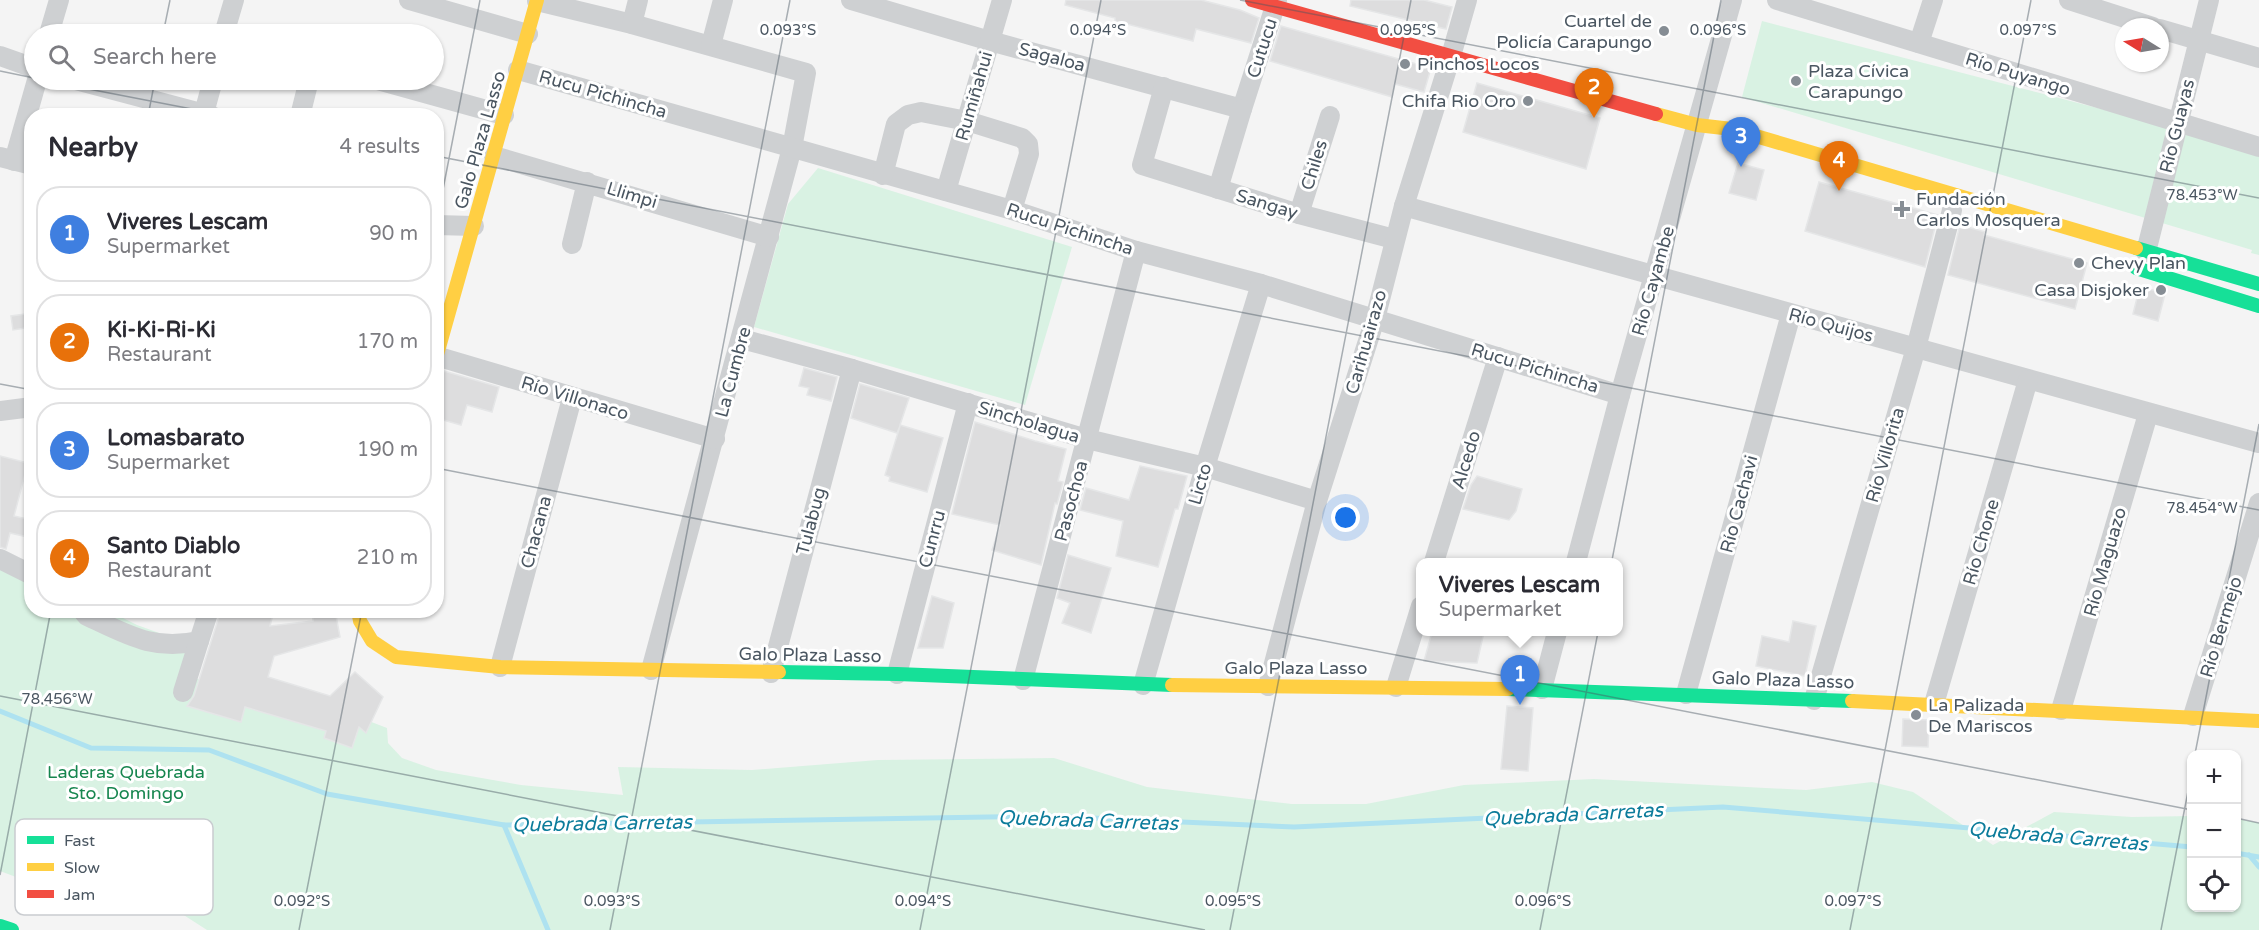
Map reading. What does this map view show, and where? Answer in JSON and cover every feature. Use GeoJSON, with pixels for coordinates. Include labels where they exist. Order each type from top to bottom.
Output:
{"type":"FeatureCollection","features":[{"type":"Feature","properties":{"kind":"main road","name":"Galo Plaza Lasso"},"geometry":{"type":"LineString","coordinates":[[444,332],[537,0]]}},
{"type":"Feature","properties":{"kind":"main road"},"geometry":{"type":"LineString","coordinates":[[1252,0],[1276,3],[1451,56],[1697,125],[1732,129],[2259,284]]}},
{"type":"Feature","properties":{"kind":"main road"},"geometry":{"type":"LineString","coordinates":[[1697,125],[1725,144]]}},
{"type":"Feature","properties":{"kind":"main road"},"geometry":{"type":"LineString","coordinates":[[2123,264],[2259,306]]}},
{"type":"Feature","properties":{"kind":"main road","name":"Galo Plaza Lasso"},"geometry":{"type":"LineString","coordinates":[[359,618],[372,641],[396,657],[500,666],[897,674],[1143,685],[1542,689],[1934,704],[2259,720]]}},
{"type":"Feature","properties":{"kind":"main road"},"geometry":{"type":"LineString","coordinates":[[0,926],[12,930]]}},
{"type":"Feature","properties":{"kind":"street"},"geometry":{"type":"LineString","coordinates":[[52,24],[59,0]]}},
{"type":"Feature","properties":{"kind":"street"},"geometry":{"type":"LineString","coordinates":[[227,24],[234,0]]}},
{"type":"Feature","properties":{"kind":"street"},"geometry":{"type":"LineString","coordinates":[[409,0],[528,34]]}},
{"type":"Feature","properties":{"kind":"street"},"geometry":{"type":"LineString","coordinates":[[537,0],[711,45],[723,0]]}},
{"type":"Feature","properties":{"kind":"street"},"geometry":{"type":"LineString","coordinates":[[632,24],[638,0]]}},
{"type":"Feature","properties":{"kind":"street","name":"Sagaloa"},"geometry":{"type":"LineString","coordinates":[[851,0],[990,41],[1164,87],[1244,103]]}},
{"type":"Feature","properties":{"kind":"street","name":"Rumiñahui"},"geometry":{"type":"LineString","coordinates":[[946,191],[1002,0]]}},
{"type":"Feature","properties":{"kind":"street","name":"Carihuairazo"},"geometry":{"type":"LineString","coordinates":[[1268,686],[1317,501],[1375,319],[1394,239],[1467,0]]}},
{"type":"Feature","properties":{"kind":"street","name":"Río Cayambe"},"geometry":{"type":"LineString","coordinates":[[1577,558],[1620,395],[1732,0]]}},
{"type":"Feature","properties":{"kind":"street","name":"Río Puyango"},"geometry":{"type":"LineString","coordinates":[[1777,0],[2259,147]]}},
{"type":"Feature","properties":{"kind":"street"},"geometry":{"type":"LineString","coordinates":[[1919,43],[1933,0]]}},
{"type":"Feature","properties":{"kind":"street"},"geometry":{"type":"LineString","coordinates":[[2068,0],[2125,18]]}},
{"type":"Feature","properties":{"kind":"street","name":"Río Guayas"},"geometry":{"type":"LineString","coordinates":[[2146,252],[2208,0]]}},
{"type":"Feature","properties":{"kind":"street","name":"Cutucu"},"geometry":{"type":"LineString","coordinates":[[1218,189],[1276,3]]}},
{"type":"Feature","properties":{"kind":"street"},"geometry":{"type":"LineString","coordinates":[[2169,32],[2259,58]]}},
{"type":"Feature","properties":{"kind":"street","name":"La Cumbre"},"geometry":{"type":"LineString","coordinates":[[651,670],[769,237],[792,148],[806,73],[711,45]]}},
{"type":"Feature","properties":{"kind":"street"},"geometry":{"type":"LineString","coordinates":[[0,56],[24,64]]}},
{"type":"Feature","properties":{"kind":"street","name":"Rucu Pichincha"},"geometry":{"type":"LineString","coordinates":[[518,69],[1012,210],[1136,251],[1261,284],[1620,395]]}},
{"type":"Feature","properties":{"kind":"street","name":"Sangay"},"geometry":{"type":"LineString","coordinates":[[1164,87],[1142,165],[1299,214],[1394,239]]}},
{"type":"Feature","properties":{"kind":"street"},"geometry":{"type":"LineString","coordinates":[[29,108],[34,90]]}},
{"type":"Feature","properties":{"kind":"street"},"geometry":{"type":"LineString","coordinates":[[115,90],[185,108]]}},
{"type":"Feature","properties":{"kind":"street"},"geometry":{"type":"LineString","coordinates":[[209,108],[212,90]]}},
{"type":"Feature","properties":{"kind":"street"},"geometry":{"type":"LineString","coordinates":[[302,108],[306,90]]}},
{"type":"Feature","properties":{"kind":"street"},"geometry":{"type":"LineString","coordinates":[[414,90],[504,115]]}},
{"type":"Feature","properties":{"kind":"street"},"geometry":{"type":"LineString","coordinates":[[883,175],[896,124],[908,115],[921,112],[967,121],[1022,138],[1028,144],[1029,154],[1012,210]]}},
{"type":"Feature","properties":{"kind":"street","name":"Chiles"},"geometry":{"type":"LineString","coordinates":[[1299,214],[1330,116]]}},
{"type":"Feature","properties":{"kind":"street"},"geometry":{"type":"LineString","coordinates":[[15,161],[24,128]]}},
{"type":"Feature","properties":{"kind":"street","name":"Llimpi"},"geometry":{"type":"LineString","coordinates":[[494,156],[769,237]]}},
{"type":"Feature","properties":{"kind":"street"},"geometry":{"type":"LineString","coordinates":[[572,244],[587,182]]}},
{"type":"Feature","properties":{"kind":"street","name":"Río Quijos"},"geometry":{"type":"LineString","coordinates":[[1404,206],[2259,443]]}},
{"type":"Feature","properties":{"kind":"street","name":"Río Villorita"},"geometry":{"type":"LineString","coordinates":[[1815,700],[1916,348],[1951,210]]}},
{"type":"Feature","properties":{"kind":"street"},"geometry":{"type":"LineString","coordinates":[[444,225],[474,226]]}},
{"type":"Feature","properties":{"kind":"street","name":"Pasochoa"},"geometry":{"type":"LineString","coordinates":[[1023,680],[1136,251]]}},
{"type":"Feature","properties":{"kind":"street","name":"Licto"},"geometry":{"type":"LineString","coordinates":[[1143,685],[1205,467],[1261,284]]}},
{"type":"Feature","properties":{"kind":"street","name":"Río Cachavi"},"geometry":{"type":"LineString","coordinates":[[1686,694],[1791,314]]}},
{"type":"Feature","properties":{"kind":"street","name":"Sincholagua"},"geometry":{"type":"LineString","coordinates":[[742,339],[852,369],[1087,439],[1205,467],[1317,501]]}},
{"type":"Feature","properties":{"kind":"street","name":"Alcedo"},"geometry":{"type":"LineString","coordinates":[[1435,558],[1498,357]]}},
{"type":"Feature","properties":{"kind":"street","name":"Río Villonaco"},"geometry":{"type":"LineString","coordinates":[[444,359],[715,439]]}},
{"type":"Feature","properties":{"kind":"street","name":"Tulabug"},"geometry":{"type":"LineString","coordinates":[[771,673],[852,369]]}},
{"type":"Feature","properties":{"kind":"street","name":"Río Chone"},"geometry":{"type":"LineString","coordinates":[[1934,704],[2028,380]]}},
{"type":"Feature","properties":{"kind":"street","name":"Chacana"},"geometry":{"type":"LineString","coordinates":[[500,666],[572,398]]}},
{"type":"Feature","properties":{"kind":"street","name":"Cunrru"},"geometry":{"type":"LineString","coordinates":[[897,674],[968,403]]}},
{"type":"Feature","properties":{"kind":"street"},"geometry":{"type":"LineString","coordinates":[[0,411],[24,408]]}},
{"type":"Feature","properties":{"kind":"street","name":"Río Maguazo"},"geometry":{"type":"LineString","coordinates":[[2061,710],[2148,414]]}},
{"type":"Feature","properties":{"kind":"street","name":"Río Bermejo"},"geometry":{"type":"LineString","coordinates":[[2193,716],[2259,503]]}},
{"type":"Feature","properties":{"kind":"street"},"geometry":{"type":"LineString","coordinates":[[0,559],[24,571]]}},
{"type":"Feature","properties":{"kind":"street"},"geometry":{"type":"LineString","coordinates":[[91,618],[152,644],[182,645],[199,641]]}},
{"type":"Feature","properties":{"kind":"street"},"geometry":{"type":"LineString","coordinates":[[183,692],[206,618]]}},
{"type":"Feature","properties":{"kind":"street"},"geometry":{"type":"LineString","coordinates":[[1396,687],[1416,622]]}},
{"type":"Feature","properties":{"kind":"street"},"geometry":{"type":"LineString","coordinates":[[1542,689],[1556,636]]}},
{"type":"Feature","properties":{"kind":"green space"},"geometry":{"type":"Polygon","coordinates":[[[1762,21],[2259,150],[2259,255],[2251,253],[2252,250],[1742,97],[1762,21]]]}},
{"type":"Feature","properties":{"kind":"green space"},"geometry":{"type":"Polygon","coordinates":[[[818,168],[1072,247],[1025,405],[754,327],[788,204],[818,168]]]}},
{"type":"Feature","properties":{"kind":"green space","name":"Laderas Quebrada Sto. Domingo"},"geometry":{"type":"Polygon","coordinates":[[[0,553],[24,566],[24,618],[123,618],[187,643],[183,664],[193,677],[251,701],[262,680],[387,728],[388,743],[402,758],[436,770],[521,785],[623,795],[618,767],[752,770],[878,760],[1054,758],[1147,787],[1292,804],[1366,804],[1464,785],[1594,779],[1806,790],[1872,782],[1913,792],[1993,845],[2054,812],[2132,817],[2187,816],[2187,912],[2241,912],[2241,820],[2259,823],[2259,930],[207,930],[184,915],[213,915],[213,819],[15,819],[15,877],[0,871],[0,553]]]}},
{"type":"Feature","properties":{"kind":"building"},"geometry":{"type":"Polygon","coordinates":[[[1066,0],[1201,0],[1240,10],[1259,18],[1251,43],[1196,29],[1193,41],[1115,21],[1115,18],[1065,5],[1066,0]]]}},
{"type":"Feature","properties":{"kind":"building"},"geometry":{"type":"Polygon","coordinates":[[[1351,0],[1424,0],[1452,7],[1446,29],[1350,6],[1351,0]]]}},
{"type":"Feature","properties":{"kind":"building"},"geometry":{"type":"Polygon","coordinates":[[[1281,26],[1431,68],[1424,92],[1395,84],[1392,97],[1270,61],[1281,26]]]}},
{"type":"Feature","properties":{"kind":"building"},"geometry":{"type":"Polygon","coordinates":[[[1477,83],[1600,118],[1586,169],[1463,132],[1477,83]]]}},
{"type":"Feature","properties":{"kind":"building"},"geometry":{"type":"Polygon","coordinates":[[[1738,163],[1764,170],[1756,200],[1729,193],[1738,163]]]}},
{"type":"Feature","properties":{"kind":"building"},"geometry":{"type":"Polygon","coordinates":[[[1819,182],[1938,215],[1925,267],[1805,231],[1819,182]]]}},
{"type":"Feature","properties":{"kind":"building"},"geometry":{"type":"Polygon","coordinates":[[[1964,226],[1985,232],[1984,235],[2087,263],[2075,309],[1948,275],[1959,229],[1964,226]]]}},
{"type":"Feature","properties":{"kind":"building"},"geometry":{"type":"Polygon","coordinates":[[[2140,286],[2165,294],[2158,321],[2133,314],[2140,286]]]}},
{"type":"Feature","properties":{"kind":"building"},"geometry":{"type":"Polygon","coordinates":[[[24,314],[24,328],[13,330],[11,316],[24,314]]]}},
{"type":"Feature","properties":{"kind":"building"},"geometry":{"type":"Polygon","coordinates":[[[804,368],[837,377],[831,401],[807,395],[809,388],[799,386],[804,368]]]}},
{"type":"Feature","properties":{"kind":"building"},"geometry":{"type":"Polygon","coordinates":[[[444,371],[499,387],[492,412],[467,405],[461,425],[444,420],[444,371]]]}},
{"type":"Feature","properties":{"kind":"building"},"geometry":{"type":"Polygon","coordinates":[[[860,384],[909,398],[900,425],[943,438],[927,492],[889,481],[890,477],[885,475],[900,426],[897,433],[851,418],[860,384]]]}},
{"type":"Feature","properties":{"kind":"building"},"geometry":{"type":"Polygon","coordinates":[[[975,422],[1066,449],[1058,481],[1063,482],[1057,504],[1055,503],[1041,565],[992,550],[1000,525],[952,514],[975,422]]]}},
{"type":"Feature","properties":{"kind":"building"},"geometry":{"type":"Polygon","coordinates":[[[0,456],[24,462],[24,478],[14,516],[24,518],[24,536],[10,533],[6,549],[0,547],[0,456]]]}},
{"type":"Feature","properties":{"kind":"building"},"geometry":{"type":"Polygon","coordinates":[[[1140,466],[1187,476],[1158,567],[1116,556],[1123,521],[1080,510],[1086,488],[1129,500],[1140,466]]]}},
{"type":"Feature","properties":{"kind":"building"},"geometry":{"type":"Polygon","coordinates":[[[1477,476],[1522,489],[1516,511],[1509,520],[1463,509],[1471,485],[1477,476]]]}},
{"type":"Feature","properties":{"kind":"building"},"geometry":{"type":"Polygon","coordinates":[[[1068,555],[1111,568],[1091,633],[1062,623],[1070,603],[1057,598],[1068,555]]]}},
{"type":"Feature","properties":{"kind":"building"},"geometry":{"type":"Polygon","coordinates":[[[932,596],[954,603],[943,648],[918,648],[932,596]]]}},
{"type":"Feature","properties":{"kind":"building"},"geometry":{"type":"Polygon","coordinates":[[[218,618],[272,618],[270,626],[313,621],[313,618],[336,618],[340,637],[274,656],[268,677],[330,696],[355,672],[383,697],[366,733],[359,727],[352,748],[324,738],[326,731],[245,707],[241,722],[187,706],[194,696],[218,618]]]}},
{"type":"Feature","properties":{"kind":"building"},"geometry":{"type":"Polygon","coordinates":[[[1793,621],[1816,626],[1805,676],[1756,666],[1762,636],[1789,642],[1793,621]]]}},
{"type":"Feature","properties":{"kind":"building"},"geometry":{"type":"Polygon","coordinates":[[[1431,636],[1483,636],[1477,663],[1424,661],[1431,636]]]}},
{"type":"Feature","properties":{"kind":"building"},"geometry":{"type":"Polygon","coordinates":[[[1507,706],[1533,708],[1528,771],[1501,769],[1507,706]]]}},
{"type":"Feature","properties":{"kind":"building"},"geometry":{"type":"Polygon","coordinates":[[[1903,719],[1929,720],[1928,747],[1902,746],[1903,719]]]}},
{"type":"Feature","properties":{"kind":"waterway","name":"Quebrada Carretas"},"geometry":{"type":"LineString","coordinates":[[0,711],[91,748],[209,750],[327,794],[504,825],[1047,816],[1294,827],[1723,807],[2187,847]]}},
{"type":"Feature","properties":{"kind":"waterway"},"geometry":{"type":"LineString","coordinates":[[504,825],[548,930]]}},
{"type":"Feature","properties":{"kind":"waterway","name":"Quebrada Carretas"},"geometry":{"type":"LineString","coordinates":[[2241,854],[2259,857]]}},
{"type":"Feature","properties":{"kind":"waterway"},"geometry":{"type":"LineString","coordinates":[[2249,855],[2259,867]]}},
{"type":"Feature","properties":{"kind":"traffic: fast"},"geometry":{"type":"LineString","coordinates":[[2136,248],[2259,284]]}},
{"type":"Feature","properties":{"kind":"traffic: fast"},"geometry":{"type":"LineString","coordinates":[[2136,268],[2259,306]]}},
{"type":"Feature","properties":{"kind":"traffic: fast"},"geometry":{"type":"LineString","coordinates":[[779,672],[897,674],[1172,685]]}},
{"type":"Feature","properties":{"kind":"traffic: fast"},"geometry":{"type":"LineString","coordinates":[[1508,689],[1852,701]]}},
{"type":"Feature","properties":{"kind":"traffic: fast"},"geometry":{"type":"LineString","coordinates":[[0,926],[12,930]]}},
{"type":"Feature","properties":{"kind":"traffic: slow"},"geometry":{"type":"LineString","coordinates":[[444,330],[537,0]]}},
{"type":"Feature","properties":{"kind":"traffic: slow"},"geometry":{"type":"LineString","coordinates":[[1656,114],[1697,125],[1732,129],[2136,248]]}},
{"type":"Feature","properties":{"kind":"traffic: slow"},"geometry":{"type":"LineString","coordinates":[[359,618],[372,641],[396,657],[500,667],[779,672]]}},
{"type":"Feature","properties":{"kind":"traffic: slow"},"geometry":{"type":"LineString","coordinates":[[1172,685],[1508,689]]}},
{"type":"Feature","properties":{"kind":"traffic: slow"},"geometry":{"type":"LineString","coordinates":[[1852,701],[2259,721]]}},
{"type":"Feature","properties":{"kind":"traffic: jam"},"geometry":{"type":"LineString","coordinates":[[1252,0],[1656,114]]}},
{"type":"Feature","properties":{"kind":"place","name":"Cuartel de Policía Carapungo"},"geometry":{"type":"Point","coordinates":[1664,31]}},
{"type":"Feature","properties":{"kind":"place","name":"Pinchos Locos"},"geometry":{"type":"Point","coordinates":[1405,64]}},
{"type":"Feature","properties":{"kind":"place","name":"Plaza Cívica Carapungo"},"geometry":{"type":"Point","coordinates":[1796,81]}},
{"type":"Feature","properties":{"kind":"place","name":"Chifa Rio Oro"},"geometry":{"type":"Point","coordinates":[1528,101]}},
{"type":"Feature","properties":{"kind":"place","name":"Ki-Ki-Ri-Ki"},"geometry":{"type":"Point","coordinates":[1594,118]}},
{"type":"Feature","properties":{"kind":"place","name":"Lomasbarato"},"geometry":{"type":"Point","coordinates":[1741,167]}},
{"type":"Feature","properties":{"kind":"place","name":"Santo Diablo"},"geometry":{"type":"Point","coordinates":[1839,191]}},
{"type":"Feature","properties":{"kind":"place","name":"Fundación Carlos Mosquera"},"geometry":{"type":"Point","coordinates":[1902,209]}},
{"type":"Feature","properties":{"kind":"place","name":"Chevy Plan"},"geometry":{"type":"Point","coordinates":[2079,263]}},
{"type":"Feature","properties":{"kind":"place","name":"Casa Disjoker"},"geometry":{"type":"Point","coordinates":[2161,290]}},
{"type":"Feature","properties":{"kind":"place","name":"Viveres Lescam"},"geometry":{"type":"Point","coordinates":[1520,705]}},
{"type":"Feature","properties":{"kind":"place","name":"La Palizada De Mariscos"},"geometry":{"type":"Point","coordinates":[1916,715]}}]}
